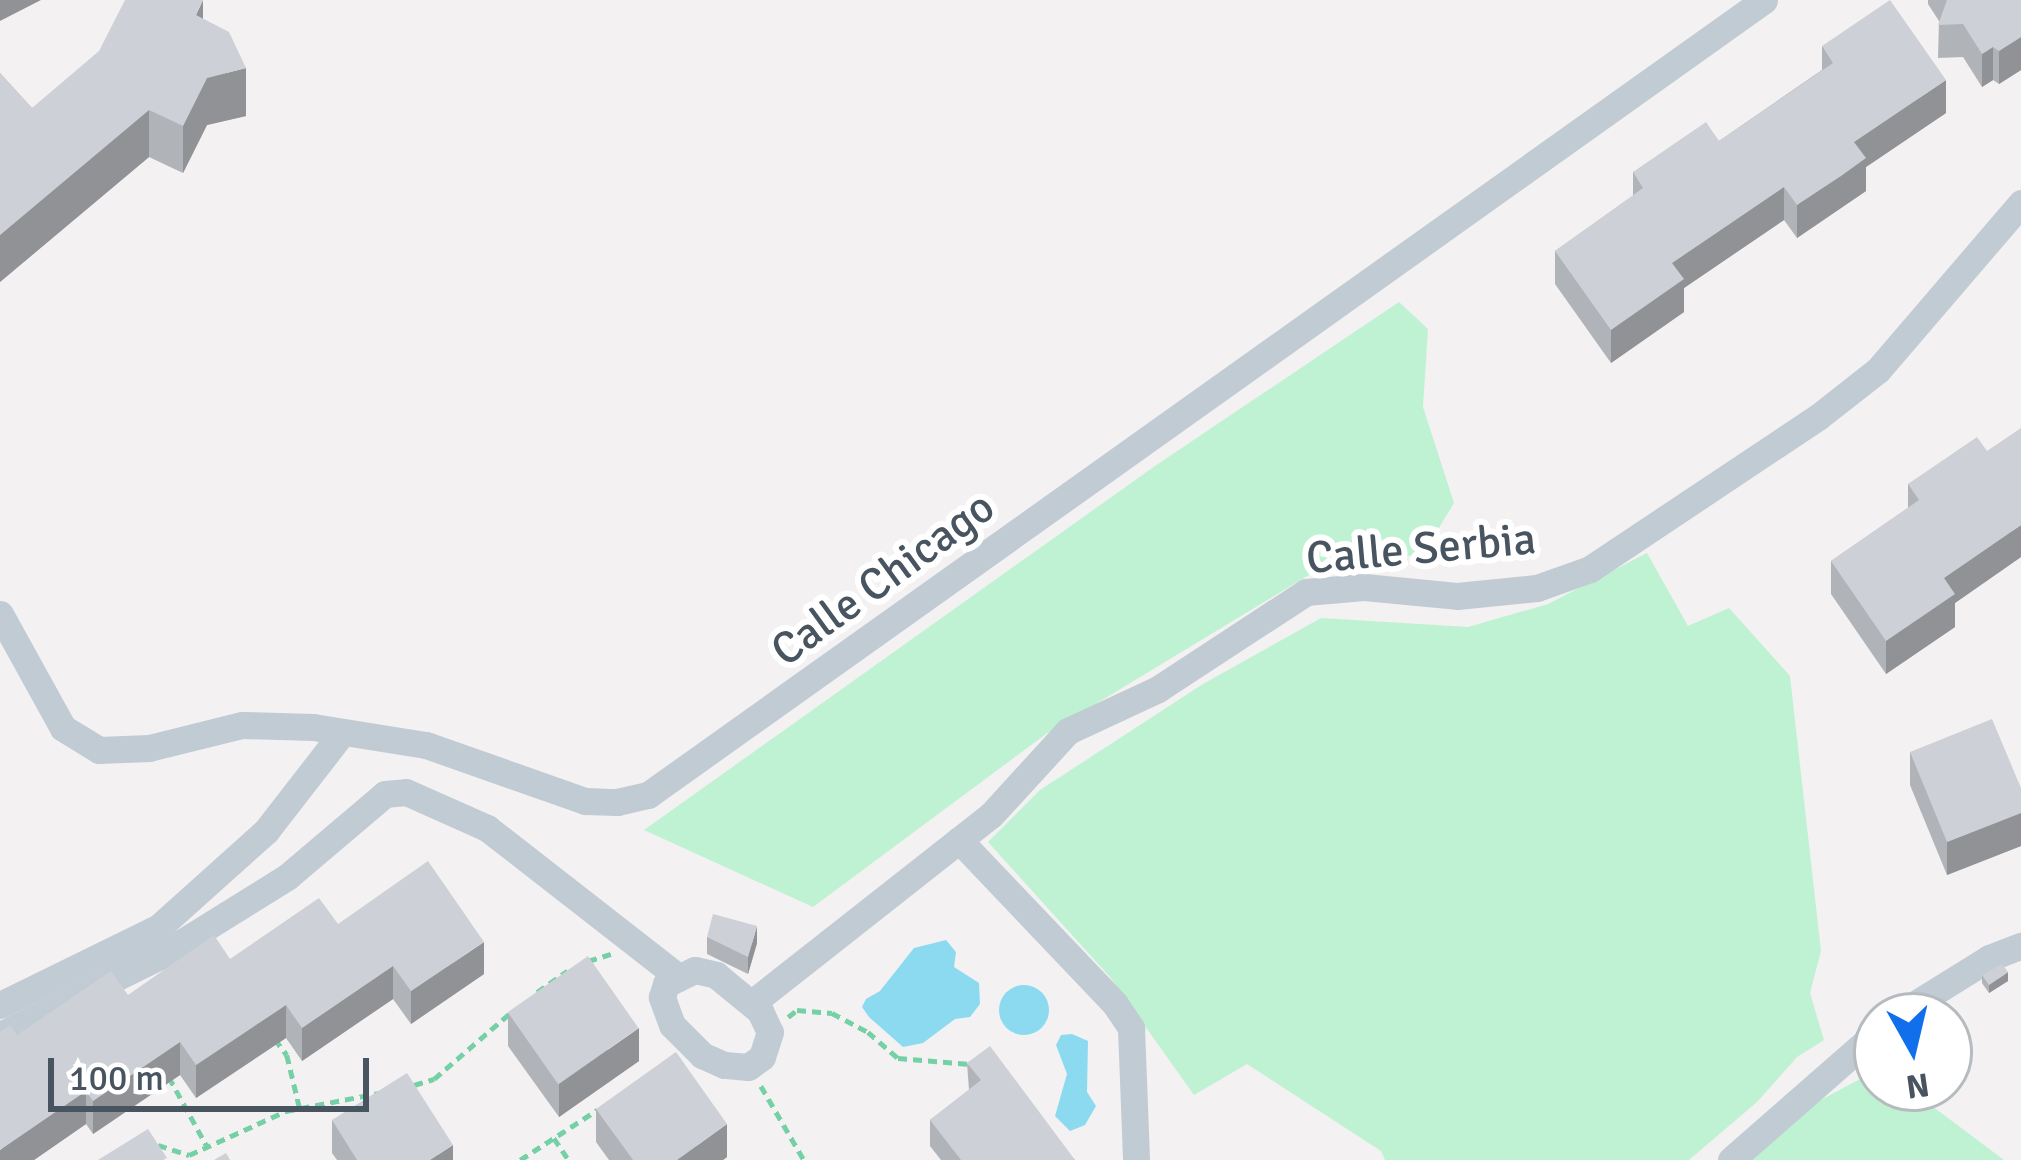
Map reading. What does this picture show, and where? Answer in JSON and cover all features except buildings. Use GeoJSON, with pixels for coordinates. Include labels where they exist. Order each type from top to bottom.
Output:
{"type":"FeatureCollection","features":[{"type":"Feature","properties":{"kind":"lane","name":"Calle Chicago"},"geometry":{"type":"LineString","coordinates":[[0,614],[62,728],[99,750],[148,748],[242,725],[342,733],[426,745],[585,801],[617,802],[649,795],[1764,0]]}},
{"type":"Feature","properties":{"kind":"lane","name":"Calle Serbia"},"geometry":{"type":"LineString","coordinates":[[752,1003],[992,815],[1068,731],[1158,689],[1306,592],[1364,587],[1457,596],[1537,588],[1591,569],[1744,461],[1818,417],[1879,370],[2021,203]]}},
{"type":"Feature","properties":{"kind":"lane"},"geometry":{"type":"LineString","coordinates":[[0,1005],[159,927],[266,831],[342,733]]}},
{"type":"Feature","properties":{"kind":"lane"},"geometry":{"type":"LineString","coordinates":[[0,1035],[160,956],[287,877],[385,794],[406,792],[487,828],[676,975]]}},
{"type":"Feature","properties":{"kind":"lane"},"geometry":{"type":"LineString","coordinates":[[959,841],[1114,1004],[1131,1028],[1136,1160]]}},
{"type":"Feature","properties":{"kind":"lane"},"geometry":{"type":"LineString","coordinates":[[1934,992],[1989,958],[2021,946]]}},
{"type":"Feature","properties":{"kind":"lane"},"geometry":{"type":"LineString","coordinates":[[695,970],[716,975],[752,1003],[770,1032],[762,1057],[748,1066],[702,1055],[672,1025],[662,997],[676,975],[695,970]]}},
{"type":"Feature","properties":{"kind":"lane"},"geometry":{"type":"LineString","coordinates":[[1732,1160],[1853,1053]]}},
{"type":"Feature","properties":{"kind":"path"},"geometry":{"type":"LineString","coordinates":[[529,999],[556,976],[594,958],[640,949]]}},
{"type":"Feature","properties":{"kind":"path"},"geometry":{"type":"LineString","coordinates":[[770,1032],[797,1010],[832,1013],[868,1032],[898,1058],[985,1066]]}},
{"type":"Feature","properties":{"kind":"path"},"geometry":{"type":"LineString","coordinates":[[406,1088],[434,1078],[511,1012]]}},
{"type":"Feature","properties":{"kind":"path"},"geometry":{"type":"LineString","coordinates":[[268,1028],[287,1055],[299,1109]]}},
{"type":"Feature","properties":{"kind":"path"},"geometry":{"type":"LineString","coordinates":[[158,1059],[208,1148]]}},
{"type":"Feature","properties":{"kind":"path"},"geometry":{"type":"LineString","coordinates":[[748,1066],[801,1158]]}},
{"type":"Feature","properties":{"kind":"path"},"geometry":{"type":"LineString","coordinates":[[146,1142],[189,1155],[257,1121],[389,1091]]}},
{"type":"Feature","properties":{"kind":"path"},"geometry":{"type":"LineString","coordinates":[[520,1160],[614,1099]]}},
{"type":"Feature","properties":{"kind":"path"},"geometry":{"type":"LineString","coordinates":[[554,1138],[569,1160]]}},
{"type":"Feature","properties":{"kind":"green space"},"geometry":{"type":"Polygon","coordinates":[[[1399,302],[1428,329],[1423,407],[1454,503],[1423,554],[1322,567],[1046,734],[813,907],[644,830],[1155,466],[1399,302]]]}},
{"type":"Feature","properties":{"kind":"green space"},"geometry":{"type":"Polygon","coordinates":[[[1647,553],[1688,626],[1729,608],[1790,676],[1821,951],[1810,993],[1824,1040],[1797,1057],[1757,1102],[1689,1160],[1385,1160],[1381,1151],[1247,1064],[1194,1095],[1110,977],[988,842],[1040,790],[1203,684],[1321,618],[1468,627],[1548,604],[1647,553]]]}},
{"type":"Feature","properties":{"kind":"green space"},"geometry":{"type":"Polygon","coordinates":[[[1853,1083],[1853,1112],[1940,1112],[2004,1160],[1740,1160],[1802,1110],[1853,1083]]]}},
{"type":"Feature","properties":{"kind":"water"},"geometry":{"type":"Polygon","coordinates":[[[946,940],[956,952],[954,967],[979,983],[980,1004],[970,1017],[955,1019],[923,1043],[903,1047],[862,1007],[914,948],[946,940]]]}},
{"type":"Feature","properties":{"kind":"water"},"geometry":{"type":"Polygon","coordinates":[[[1024,985],[1042,992],[1049,1010],[1042,1028],[1024,1035],[1006,1028],[999,1010],[1006,992],[1024,985]]]}},
{"type":"Feature","properties":{"kind":"water"},"geometry":{"type":"Polygon","coordinates":[[[1061,1035],[1088,1041],[1087,1092],[1096,1106],[1085,1125],[1070,1131],[1055,1116],[1067,1074],[1056,1045],[1061,1035]]]}}]}
